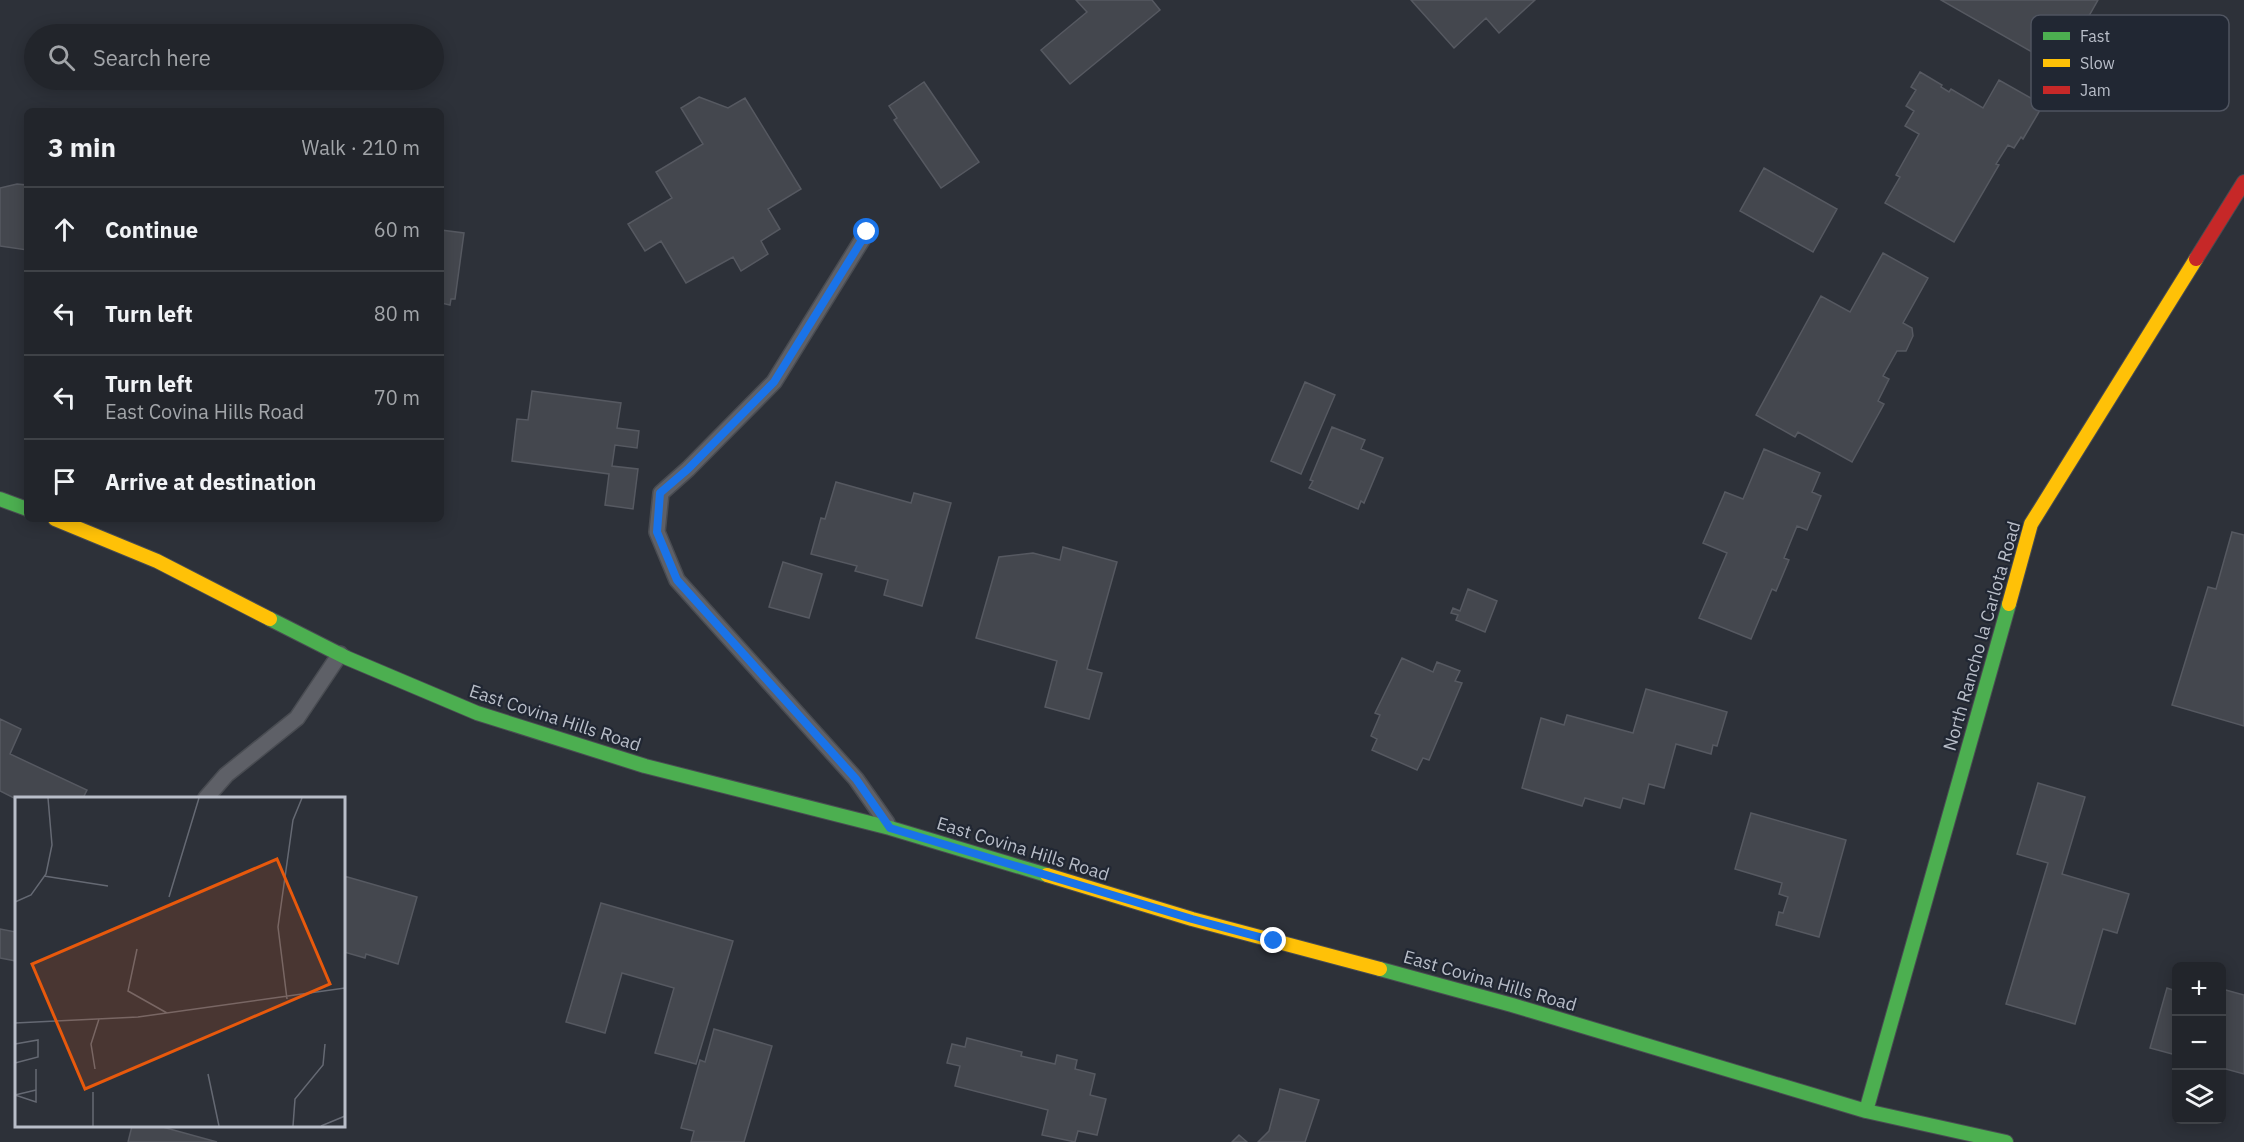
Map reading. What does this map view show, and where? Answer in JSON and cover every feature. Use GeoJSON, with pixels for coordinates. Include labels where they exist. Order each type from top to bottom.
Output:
{"type":"FeatureCollection","features":[{"type":"Feature","properties":{"kind":"street","name":"North Rancho la Carlota Road"},"geometry":{"type":"LineString","coordinates":[[1866,1111],[2031,524],[2244,182]]}},
{"type":"Feature","properties":{"kind":"street"},"geometry":{"type":"LineString","coordinates":[[0,499],[24,508]]}},
{"type":"Feature","properties":{"kind":"street","name":"East Covina Hills Road"},"geometry":{"type":"LineString","coordinates":[[62,522],[157,561],[340,654],[477,713],[645,766],[890,828],[1192,919],[1512,1005],[1866,1111],[2006,1142]]}},
{"type":"Feature","properties":{"kind":"lane"},"geometry":{"type":"LineString","coordinates":[[867,232],[774,382],[688,469],[660,493],[657,532],[677,580],[856,779],[890,828]]}},
{"type":"Feature","properties":{"kind":"lane"},"geometry":{"type":"LineString","coordinates":[[207,797],[226,775],[297,718],[340,654]]}},
{"type":"Feature","properties":{"kind":"building"},"geometry":{"type":"Polygon","coordinates":[[[1076,0],[1152,0],[1160,10],[1070,84],[1041,50],[1087,12],[1076,0]]]}},
{"type":"Feature","properties":{"kind":"building"},"geometry":{"type":"Polygon","coordinates":[[[1411,0],[1535,0],[1499,33],[1486,18],[1454,48],[1411,0]]]}},
{"type":"Feature","properties":{"kind":"building"},"geometry":{"type":"Polygon","coordinates":[[[1941,0],[2098,0],[2089,15],[2031,15],[2031,51],[1941,0]]]}},
{"type":"Feature","properties":{"kind":"building"},"geometry":{"type":"Polygon","coordinates":[[[1920,72],[1949,92],[1951,89],[1983,108],[1999,80],[2031,98],[2031,111],[2039,111],[2023,139],[2021,137],[2014,148],[2008,145],[1996,164],[1999,165],[1954,242],[1885,203],[1900,177],[1896,175],[1919,134],[1905,126],[1914,111],[1906,106],[1916,90],[1911,87],[1920,72]]]}},
{"type":"Feature","properties":{"kind":"building"},"geometry":{"type":"Polygon","coordinates":[[[924,82],[979,162],[941,188],[894,120],[897,118],[889,106],[924,82]]]}},
{"type":"Feature","properties":{"kind":"building"},"geometry":{"type":"Polygon","coordinates":[[[699,97],[728,108],[745,98],[801,189],[768,209],[780,229],[761,241],[768,254],[741,271],[733,257],[686,283],[661,241],[645,251],[628,224],[672,198],[656,172],[703,144],[681,108],[699,97]]]}},
{"type":"Feature","properties":{"kind":"building"},"geometry":{"type":"Polygon","coordinates":[[[1764,168],[1837,209],[1813,252],[1740,211],[1764,168]]]}},
{"type":"Feature","properties":{"kind":"building"},"geometry":{"type":"Polygon","coordinates":[[[24,185],[24,250],[0,246],[0,188],[24,185]]]}},
{"type":"Feature","properties":{"kind":"building"},"geometry":{"type":"Polygon","coordinates":[[[444,230],[464,233],[455,299],[451,299],[450,305],[444,304],[444,230]]]}},
{"type":"Feature","properties":{"kind":"building"},"geometry":{"type":"Polygon","coordinates":[[[1883,253],[1928,278],[1903,323],[1912,328],[1913,336],[1906,351],[1897,351],[1883,376],[1889,379],[1878,401],[1884,404],[1852,462],[1798,432],[1795,437],[1756,415],[1821,296],[1850,312],[1883,253]]]}},
{"type":"Feature","properties":{"kind":"building"},"geometry":{"type":"Polygon","coordinates":[[[1305,382],[1335,395],[1301,474],[1271,461],[1305,382]]]}},
{"type":"Feature","properties":{"kind":"building"},"geometry":{"type":"Polygon","coordinates":[[[532,391],[621,403],[617,428],[639,431],[637,448],[615,445],[612,466],[638,469],[633,509],[605,505],[609,474],[512,461],[517,419],[528,420],[532,391]]]}},
{"type":"Feature","properties":{"kind":"building"},"geometry":{"type":"Polygon","coordinates":[[[1332,427],[1365,440],[1361,449],[1383,458],[1364,503],[1361,501],[1358,509],[1309,488],[1313,481],[1310,480],[1332,427]]]}},
{"type":"Feature","properties":{"kind":"building"},"geometry":{"type":"Polygon","coordinates":[[[1764,449],[1820,473],[1812,492],[1821,496],[1807,530],[1797,526],[1784,558],[1789,560],[1776,591],[1772,589],[1751,639],[1699,618],[1727,553],[1703,543],[1725,492],[1743,499],[1764,449]]]}},
{"type":"Feature","properties":{"kind":"building"},"geometry":{"type":"Polygon","coordinates":[[[836,482],[911,503],[914,493],[951,503],[922,606],[884,595],[888,580],[855,571],[857,566],[811,554],[821,518],[825,519],[836,482]]]}},
{"type":"Feature","properties":{"kind":"building"},"geometry":{"type":"Polygon","coordinates":[[[2232,532],[2244,535],[2244,726],[2172,705],[2208,587],[2216,589],[2232,532]]]}},
{"type":"Feature","properties":{"kind":"building"},"geometry":{"type":"Polygon","coordinates":[[[1063,547],[1117,562],[1087,669],[1102,673],[1089,719],[1045,707],[1057,661],[976,638],[999,557],[1033,553],[1060,560],[1063,547]]]}},
{"type":"Feature","properties":{"kind":"building"},"geometry":{"type":"Polygon","coordinates":[[[783,562],[822,574],[809,618],[769,607],[783,562]]]}},
{"type":"Feature","properties":{"kind":"building"},"geometry":{"type":"Polygon","coordinates":[[[1468,589],[1497,601],[1485,632],[1456,620],[1458,615],[1451,613],[1453,608],[1460,611],[1468,589]]]}},
{"type":"Feature","properties":{"kind":"building"},"geometry":{"type":"Polygon","coordinates":[[[1402,658],[1433,672],[1437,662],[1460,671],[1455,681],[1462,683],[1429,760],[1423,758],[1417,770],[1372,750],[1377,739],[1371,736],[1380,715],[1375,713],[1402,658]]]}},
{"type":"Feature","properties":{"kind":"building"},"geometry":{"type":"Polygon","coordinates":[[[1646,689],[1727,712],[1717,746],[1713,745],[1711,754],[1676,744],[1664,788],[1649,784],[1644,804],[1623,798],[1620,808],[1585,798],[1582,806],[1522,788],[1541,718],[1564,725],[1567,715],[1633,733],[1646,689]]]}},
{"type":"Feature","properties":{"kind":"building"},"geometry":{"type":"Polygon","coordinates":[[[0,719],[21,729],[10,754],[87,790],[84,797],[15,798],[0,791],[0,719]]]}},
{"type":"Feature","properties":{"kind":"building"},"geometry":{"type":"Polygon","coordinates":[[[2038,783],[2085,797],[2062,874],[2129,894],[2117,933],[2103,929],[2075,1024],[2006,1004],[2048,863],[2017,854],[2038,783]]]}},
{"type":"Feature","properties":{"kind":"building"},"geometry":{"type":"Polygon","coordinates":[[[1751,813],[1846,840],[1819,937],[1776,925],[1779,912],[1783,913],[1788,897],[1779,894],[1782,883],[1735,869],[1751,813]]]}},
{"type":"Feature","properties":{"kind":"building"},"geometry":{"type":"Polygon","coordinates":[[[345,876],[417,897],[398,964],[366,954],[365,958],[345,952],[345,876]]]}},
{"type":"Feature","properties":{"kind":"building"},"geometry":{"type":"Polygon","coordinates":[[[601,903],[733,941],[696,1064],[655,1053],[674,988],[622,973],[605,1033],[566,1022],[601,903]]]}},
{"type":"Feature","properties":{"kind":"building"},"geometry":{"type":"Polygon","coordinates":[[[0,929],[15,932],[15,961],[0,958],[0,929]]]}},
{"type":"Feature","properties":{"kind":"building"},"geometry":{"type":"Polygon","coordinates":[[[2167,988],[2172,990],[2172,1054],[2150,1048],[2167,988]]]}},
{"type":"Feature","properties":{"kind":"building"},"geometry":{"type":"Polygon","coordinates":[[[2226,990],[2244,995],[2244,1074],[2226,1069],[2226,990]]]}},
{"type":"Feature","properties":{"kind":"building"},"geometry":{"type":"Polygon","coordinates":[[[714,1029],[772,1046],[744,1142],[691,1142],[694,1131],[681,1128],[700,1060],[705,1062],[714,1029]]]}},
{"type":"Feature","properties":{"kind":"building"},"geometry":{"type":"Polygon","coordinates":[[[967,1038],[1022,1052],[1021,1056],[1055,1064],[1057,1055],[1077,1060],[1075,1069],[1095,1074],[1090,1095],[1106,1099],[1097,1135],[1078,1131],[1075,1142],[1042,1135],[1048,1110],[955,1086],[960,1066],[947,1063],[952,1044],[965,1047],[967,1038]]]}},
{"type":"Feature","properties":{"kind":"building"},"geometry":{"type":"Polygon","coordinates":[[[1280,1089],[1319,1100],[1305,1142],[1258,1142],[1269,1131],[1280,1089]]]}},
{"type":"Feature","properties":{"kind":"building"},"geometry":{"type":"Polygon","coordinates":[[[132,1127],[163,1127],[217,1142],[128,1142],[132,1127]]]}},
{"type":"Feature","properties":{"kind":"building"},"geometry":{"type":"Polygon","coordinates":[[[1239,1135],[1247,1142],[1232,1142],[1239,1135]]]}},
{"type":"Feature","properties":{"kind":"traffic: fast"},"geometry":{"type":"LineString","coordinates":[[0,499],[24,508]]}},
{"type":"Feature","properties":{"kind":"traffic: fast"},"geometry":{"type":"LineString","coordinates":[[1866,1111],[2009,604]]}},
{"type":"Feature","properties":{"kind":"traffic: fast"},"geometry":{"type":"LineString","coordinates":[[270,619],[347,658],[477,713],[645,766],[890,828],[1047,875]]}},
{"type":"Feature","properties":{"kind":"traffic: fast"},"geometry":{"type":"LineString","coordinates":[[1380,969],[1512,1005],[1866,1111],[2006,1142]]}},
{"type":"Feature","properties":{"kind":"traffic: slow"},"geometry":{"type":"LineString","coordinates":[[2009,604],[2031,524],[2196,259]]}},
{"type":"Feature","properties":{"kind":"traffic: slow"},"geometry":{"type":"LineString","coordinates":[[62,522],[157,561],[270,619]]}},
{"type":"Feature","properties":{"kind":"traffic: slow"},"geometry":{"type":"LineString","coordinates":[[1047,875],[1192,919],[1380,969]]}},
{"type":"Feature","properties":{"kind":"traffic: jam"},"geometry":{"type":"LineString","coordinates":[[2196,259],[2244,182]]}},
{"type":"Feature","properties":{"kind":"route"},"geometry":{"type":"LineString","coordinates":[[867,232],[774,382],[688,469],[660,493],[657,532],[677,580],[856,779],[890,828],[1192,919],[1274,941]]}}]}
